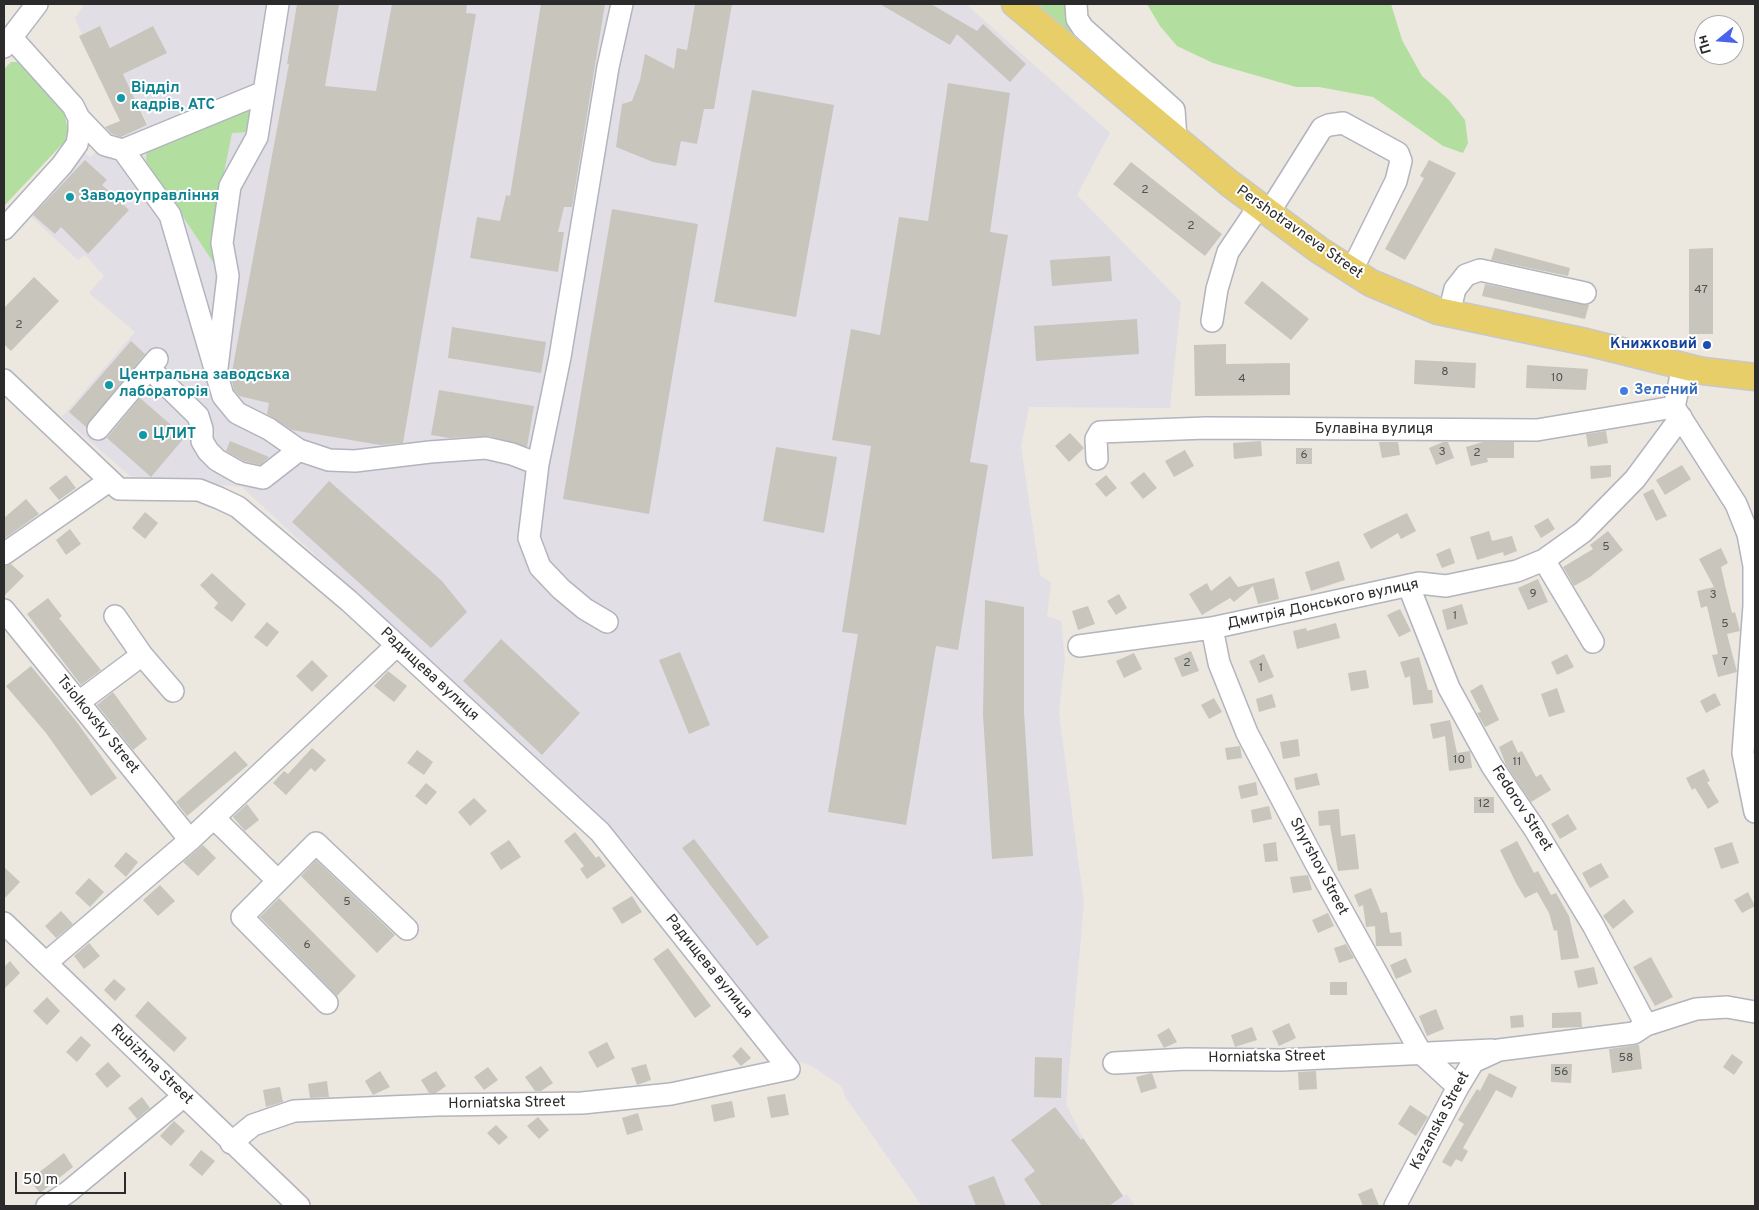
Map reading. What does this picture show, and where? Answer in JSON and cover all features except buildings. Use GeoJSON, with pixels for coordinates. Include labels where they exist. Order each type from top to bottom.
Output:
{"type":"FeatureCollection","features":[{"type":"Feature","properties":{"kind":"main road","name":"Pershotravneva Street"},"geometry":{"type":"LineString","coordinates":[[1015,4],[1264,210],[1351,272],[1371,283],[1449,313],[1586,342],[1683,367],[1755,377]]}},
{"type":"Feature","properties":{"kind":"street"},"geometry":{"type":"LineString","coordinates":[[216,377],[228,276],[222,243],[230,186],[256,137],[278,4]]}},
{"type":"Feature","properties":{"kind":"street"},"geometry":{"type":"LineString","coordinates":[[607,622],[585,609],[561,589],[540,567],[529,538],[538,464],[561,347],[608,67],[622,4]]}},
{"type":"Feature","properties":{"kind":"street"},"geometry":{"type":"LineString","coordinates":[[1076,4],[1077,19],[1083,28],[1174,110],[1176,139]]}},
{"type":"Feature","properties":{"kind":"street"},"geometry":{"type":"LineString","coordinates":[[26,9],[8,42],[73,106],[79,118],[105,145],[123,150],[264,92]]}},
{"type":"Feature","properties":{"kind":"street"},"geometry":{"type":"LineString","coordinates":[[4,229],[62,165],[77,144],[79,118]]}},
{"type":"Feature","properties":{"kind":"street"},"geometry":{"type":"LineString","coordinates":[[1212,321],[1217,289],[1228,252],[1264,210],[1322,128],[1329,124],[1343,124],[1398,153],[1401,161],[1396,181],[1351,272]]}},
{"type":"Feature","properties":{"kind":"street"},"geometry":{"type":"LineString","coordinates":[[123,150],[170,215],[216,377],[223,396],[237,413],[269,429],[299,450],[329,460],[355,461],[430,452],[486,448],[512,454],[538,464]]}},
{"type":"Feature","properties":{"kind":"street"},"geometry":{"type":"LineString","coordinates":[[1449,313],[1455,289],[1466,275],[1480,270],[1585,293]]}},
{"type":"Feature","properties":{"kind":"street"},"geometry":{"type":"LineString","coordinates":[[98,430],[153,364],[198,416],[202,428],[202,442],[217,460],[240,473],[263,478],[299,450]]}},
{"type":"Feature","properties":{"kind":"street"},"geometry":{"type":"LineString","coordinates":[[1683,367],[1678,412],[1736,504],[1748,534],[1753,555],[1754,606],[1744,715],[1750,742],[1746,777],[1755,812]]}},
{"type":"Feature","properties":{"kind":"street","name":"Радищева вулиця"},"geometry":{"type":"LineString","coordinates":[[4,380],[108,481],[119,489],[199,490],[238,507],[349,601],[600,832],[789,1069]]}},
{"type":"Feature","properties":{"kind":"street","name":"Булавіна вулиця"},"geometry":{"type":"LineString","coordinates":[[1097,459],[1096,439],[1100,432],[1206,428],[1537,430],[1678,412]]}},
{"type":"Feature","properties":{"kind":"street","name":"Дмитрія Донського вулиця"},"geometry":{"type":"LineString","coordinates":[[1079,646],[1212,628],[1409,587],[1420,583],[1446,586],[1517,571],[1544,560],[1584,532],[1636,478],[1678,412]]}},
{"type":"Feature","properties":{"kind":"street"},"geometry":{"type":"LineString","coordinates":[[4,554],[108,481]]}},
{"type":"Feature","properties":{"kind":"street"},"geometry":{"type":"LineString","coordinates":[[1544,560],[1593,642]]}},
{"type":"Feature","properties":{"kind":"street","name":"Fedorov Street"},"geometry":{"type":"LineString","coordinates":[[1409,587],[1449,688],[1492,766],[1534,828],[1593,925],[1646,1025]]}},
{"type":"Feature","properties":{"kind":"street","name":"Tsiolkovsky Street"},"geometry":{"type":"LineString","coordinates":[[4,610],[190,840]]}},
{"type":"Feature","properties":{"kind":"street"},"geometry":{"type":"LineString","coordinates":[[116,616],[142,655],[173,691]]}},
{"type":"Feature","properties":{"kind":"street","name":"Shyrshov Street"},"geometry":{"type":"LineString","coordinates":[[1212,628],[1219,663],[1247,733],[1315,862],[1420,1053],[1458,1087]]}},
{"type":"Feature","properties":{"kind":"street"},"geometry":{"type":"LineString","coordinates":[[46,963],[190,840],[396,646]]}},
{"type":"Feature","properties":{"kind":"street"},"geometry":{"type":"LineString","coordinates":[[79,702],[142,655]]}},
{"type":"Feature","properties":{"kind":"street"},"geometry":{"type":"LineString","coordinates":[[214,818],[277,880]]}},
{"type":"Feature","properties":{"kind":"street"},"geometry":{"type":"LineString","coordinates":[[327,1003],[242,918],[277,880],[316,843],[407,929]]}},
{"type":"Feature","properties":{"kind":"street","name":"Rubizhna Street"},"geometry":{"type":"LineString","coordinates":[[4,923],[299,1206]]}},
{"type":"Feature","properties":{"kind":"street"},"geometry":{"type":"LineString","coordinates":[[1500,1050],[1634,1034],[1646,1025],[1696,1009],[1727,1007],[1755,1012]]}},
{"type":"Feature","properties":{"kind":"street","name":"Horniatska Street"},"geometry":{"type":"LineString","coordinates":[[1114,1063],[1186,1059],[1281,1060],[1500,1050]]}},
{"type":"Feature","properties":{"kind":"street","name":"Kazanska Street"},"geometry":{"type":"LineString","coordinates":[[1395,1206],[1473,1062],[1500,1050]]}},
{"type":"Feature","properties":{"kind":"street","name":"Horniatska Street"},"geometry":{"type":"LineString","coordinates":[[231,1142],[253,1125],[294,1111],[437,1105],[582,1103],[671,1094],[789,1069]]}},
{"type":"Feature","properties":{"kind":"street"},"geometry":{"type":"LineString","coordinates":[[47,1206],[75,1186],[184,1096]]}},
{"type":"Feature","properties":{"kind":"shaded area"},"geometry":{"type":"Polygon","coordinates":[[[85,4],[966,4],[1110,133],[1077,195],[1181,302],[1170,408],[1029,407],[1021,447],[1040,575],[1051,583],[1047,616],[1061,621],[1065,660],[1059,713],[1084,904],[1066,1104],[1083,1138],[1123,1196],[1127,1194],[1135,1206],[922,1206],[846,1098],[841,1086],[812,1066],[788,1058],[628,846],[242,487],[130,476],[62,417],[135,332],[89,293],[104,276],[85,255],[78,260],[25,211],[82,151],[90,157],[107,144],[148,125],[100,26],[82,34],[75,18],[85,4]]]}},
{"type":"Feature","properties":{"kind":"green space"},"geometry":{"type":"Polygon","coordinates":[[[1038,4],[1071,4],[1077,31],[1070,33],[1038,4]]]}},
{"type":"Feature","properties":{"kind":"green space"},"geometry":{"type":"Polygon","coordinates":[[[1147,4],[1391,4],[1402,40],[1422,76],[1449,100],[1465,120],[1468,143],[1463,153],[1443,146],[1373,97],[1319,87],[1296,87],[1213,63],[1177,46],[1160,26],[1147,4]]]}},
{"type":"Feature","properties":{"kind":"green space"},"geometry":{"type":"Polygon","coordinates":[[[11,62],[19,62],[60,108],[65,115],[68,132],[67,139],[4,206],[4,69],[11,62]]]}},
{"type":"Feature","properties":{"kind":"green space"},"geometry":{"type":"Polygon","coordinates":[[[250,108],[252,111],[250,132],[232,133],[210,242],[221,264],[217,268],[146,161],[147,147],[250,108]]]}},
{"type":"Feature","properties":{"kind":"place","name":"Відділ кадрів, АТС"},"geometry":{"type":"Point","coordinates":[121,98]}},
{"type":"Feature","properties":{"kind":"place","name":"Заводоуправління"},"geometry":{"type":"Point","coordinates":[70,197]}},
{"type":"Feature","properties":{"kind":"place","name":"Книжковий"},"geometry":{"type":"Point","coordinates":[1707,345]}},
{"type":"Feature","properties":{"kind":"place","name":"Центральна заводська лабораторія"},"geometry":{"type":"Point","coordinates":[109,385]}},
{"type":"Feature","properties":{"kind":"place","name":"Зелений"},"geometry":{"type":"Point","coordinates":[1624,391]}},
{"type":"Feature","properties":{"kind":"place","name":"ЦЛИТ"},"geometry":{"type":"Point","coordinates":[143,435]}}]}
